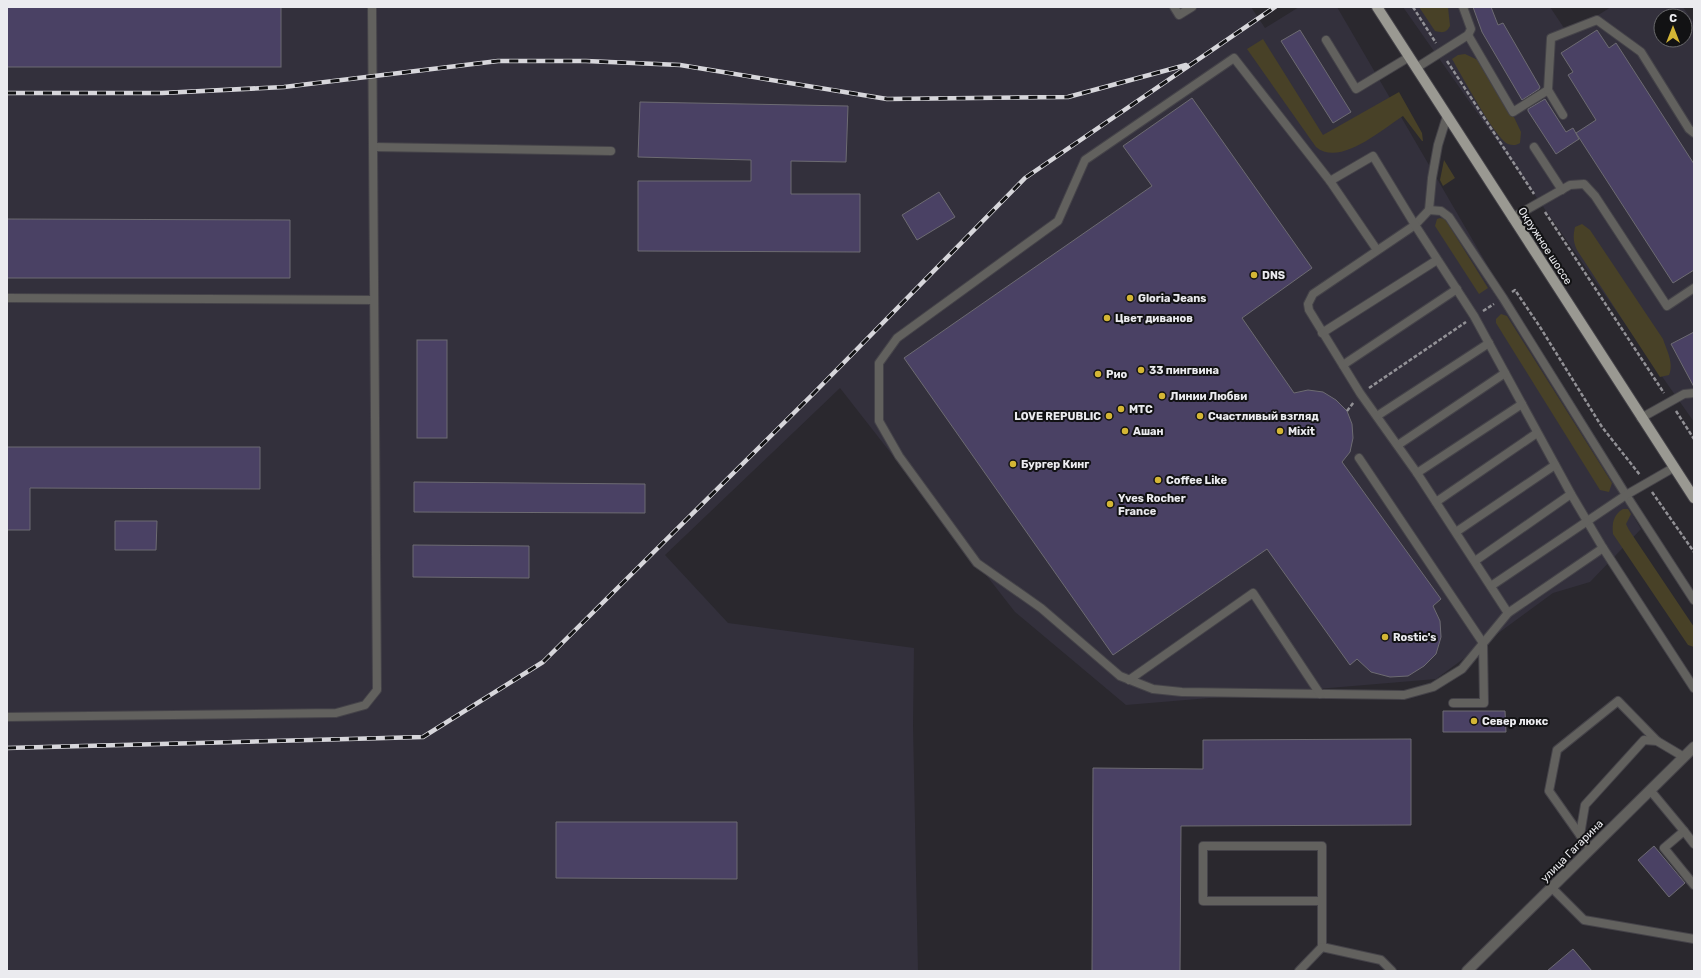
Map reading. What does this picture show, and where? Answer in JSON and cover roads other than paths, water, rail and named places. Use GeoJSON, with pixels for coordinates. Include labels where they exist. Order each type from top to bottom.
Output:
{"type":"FeatureCollection","features":[{"type":"Feature","properties":{"kind":"main road","name":"Окружное шоссе"},"geometry":{"type":"LineString","coordinates":[[1377,7],[1673,468],[1694,498]]}},
{"type":"Feature","properties":{"kind":"street","name":"улица Гагарина"},"geometry":{"type":"LineString","coordinates":[[1467,971],[1694,746]]}},
{"type":"Feature","properties":{"kind":"lane"},"geometry":{"type":"LineString","coordinates":[[7,717],[336,713],[365,705],[377,690],[372,7]]}},
{"type":"Feature","properties":{"kind":"lane"},"geometry":{"type":"LineString","coordinates":[[1174,7],[1179,15],[1192,7]]}},
{"type":"Feature","properties":{"kind":"lane"},"geometry":{"type":"LineString","coordinates":[[1416,68],[1468,35],[1471,29],[1463,7]]}},
{"type":"Feature","properties":{"kind":"lane"},"geometry":{"type":"LineString","coordinates":[[1563,115],[1548,90],[1551,38],[1597,20],[1641,52],[1689,129],[1694,133]]}},
{"type":"Feature","properties":{"kind":"lane"},"geometry":{"type":"LineString","coordinates":[[1468,35],[1513,112],[1548,90]]}},
{"type":"Feature","properties":{"kind":"lane"},"geometry":{"type":"LineString","coordinates":[[1326,40],[1356,89],[1409,57]]}},
{"type":"Feature","properties":{"kind":"lane"},"geometry":{"type":"LineString","coordinates":[[1377,250],[1330,181],[1234,58],[1085,160],[1058,220],[897,338],[879,363],[879,421],[899,456],[977,563],[1041,608],[1120,676],[1153,689],[1182,692],[1404,695],[1433,686],[1462,669],[1508,613],[1603,548]]}},
{"type":"Feature","properties":{"kind":"lane"},"geometry":{"type":"LineString","coordinates":[[1447,116],[1438,145],[1432,178],[1429,210],[1415,225],[1313,294],[1310,299],[1309,310],[1360,393],[1417,473],[1508,613]]}},
{"type":"Feature","properties":{"kind":"lane"},"geometry":{"type":"LineString","coordinates":[[373,147],[611,150]]}},
{"type":"Feature","properties":{"kind":"lane"},"geometry":{"type":"LineString","coordinates":[[1534,147],[1562,190]]}},
{"type":"Feature","properties":{"kind":"lane"},"geometry":{"type":"LineString","coordinates":[[1330,181],[1373,156],[1437,260],[1474,316],[1587,522],[1694,688]]}},
{"type":"Feature","properties":{"kind":"lane"},"geometry":{"type":"LineString","coordinates":[[1512,218],[1570,185],[1584,184],[1594,196],[1667,306],[1694,288]]}},
{"type":"Feature","properties":{"kind":"lane"},"geometry":{"type":"LineString","coordinates":[[1429,210],[1441,211],[1449,217],[1503,298],[1626,495],[1694,600]]}},
{"type":"Feature","properties":{"kind":"lane"},"geometry":{"type":"LineString","coordinates":[[1322,333],[1437,260]]}},
{"type":"Feature","properties":{"kind":"lane"},"geometry":{"type":"LineString","coordinates":[[1342,365],[1456,290]]}},
{"type":"Feature","properties":{"kind":"lane"},"geometry":{"type":"LineString","coordinates":[[7,298],[374,300]]}},
{"type":"Feature","properties":{"kind":"lane"},"geometry":{"type":"LineString","coordinates":[[1377,416],[1489,343]]}},
{"type":"Feature","properties":{"kind":"lane"},"geometry":{"type":"LineString","coordinates":[[1398,445],[1505,373]]}},
{"type":"Feature","properties":{"kind":"lane"},"geometry":{"type":"LineString","coordinates":[[1641,418],[1684,394],[1694,393]]}},
{"type":"Feature","properties":{"kind":"lane"},"geometry":{"type":"LineString","coordinates":[[1417,473],[1522,404]]}},
{"type":"Feature","properties":{"kind":"lane"},"geometry":{"type":"LineString","coordinates":[[1436,502],[1537,433]]}},
{"type":"Feature","properties":{"kind":"lane"},"geometry":{"type":"LineString","coordinates":[[1359,458],[1483,643],[1484,703],[1453,703]]}},
{"type":"Feature","properties":{"kind":"lane"},"geometry":{"type":"LineString","coordinates":[[1456,532],[1555,465]]}},
{"type":"Feature","properties":{"kind":"lane"},"geometry":{"type":"LineString","coordinates":[[1491,586],[1626,495],[1673,468]]}},
{"type":"Feature","properties":{"kind":"lane"},"geometry":{"type":"LineString","coordinates":[[1475,561],[1571,494]]}},
{"type":"Feature","properties":{"kind":"lane"},"geometry":{"type":"LineString","coordinates":[[1129,680],[1253,593],[1320,694]]}},
{"type":"Feature","properties":{"kind":"lane"},"geometry":{"type":"LineString","coordinates":[[1591,849],[1549,791],[1557,750],[1618,701],[1657,741],[1684,757]]}},
{"type":"Feature","properties":{"kind":"lane"},"geometry":{"type":"LineString","coordinates":[[1580,835],[1585,805],[1644,740],[1657,741]]}},
{"type":"Feature","properties":{"kind":"lane"},"geometry":{"type":"LineString","coordinates":[[1650,790],[1694,844]]}},
{"type":"Feature","properties":{"kind":"lane"},"geometry":{"type":"LineString","coordinates":[[1684,831],[1664,848],[1694,885]]}},
{"type":"Feature","properties":{"kind":"lane"},"geometry":{"type":"LineString","coordinates":[[1299,971],[1322,947],[1322,901],[1322,846],[1203,846],[1203,901],[1322,901]]}},
{"type":"Feature","properties":{"kind":"lane"},"geometry":{"type":"LineString","coordinates":[[1552,888],[1584,920],[1694,939]]}},
{"type":"Feature","properties":{"kind":"lane"},"geometry":{"type":"LineString","coordinates":[[1322,947],[1380,960],[1392,971]]}},
{"type":"Feature","properties":{"kind":"railway"},"geometry":{"type":"LineString","coordinates":[[7,748],[423,737],[543,662],[814,393],[1025,178],[1275,7]]}},
{"type":"Feature","properties":{"kind":"railway"},"geometry":{"type":"LineString","coordinates":[[7,93],[162,93],[284,87],[498,61],[586,61],[680,65],[887,99],[1068,97],[1186,65]]}},
{"type":"Feature","properties":{"kind":"place","name":"DNS"},"geometry":{"type":"Point","coordinates":[1254,275]}},
{"type":"Feature","properties":{"kind":"place","name":"Gloria Jeans"},"geometry":{"type":"Point","coordinates":[1130,298]}},
{"type":"Feature","properties":{"kind":"place","name":"Цвет диванов"},"geometry":{"type":"Point","coordinates":[1107,318]}},
{"type":"Feature","properties":{"kind":"place","name":"33 пингвина"},"geometry":{"type":"Point","coordinates":[1141,370]}},
{"type":"Feature","properties":{"kind":"place","name":"Рио"},"geometry":{"type":"Point","coordinates":[1098,374]}},
{"type":"Feature","properties":{"kind":"place","name":"Линии Любви"},"geometry":{"type":"Point","coordinates":[1162,396]}},
{"type":"Feature","properties":{"kind":"place","name":"МТС"},"geometry":{"type":"Point","coordinates":[1121,409]}},
{"type":"Feature","properties":{"kind":"place","name":"LOVE REPUBLIC"},"geometry":{"type":"Point","coordinates":[1109,416]}},
{"type":"Feature","properties":{"kind":"place","name":"Счастливый взгляд"},"geometry":{"type":"Point","coordinates":[1200,416]}},
{"type":"Feature","properties":{"kind":"place","name":"Ашан"},"geometry":{"type":"Point","coordinates":[1125,431]}},
{"type":"Feature","properties":{"kind":"place","name":"Mixit"},"geometry":{"type":"Point","coordinates":[1280,431]}},
{"type":"Feature","properties":{"kind":"place","name":"Бургер Кинг"},"geometry":{"type":"Point","coordinates":[1013,464]}},
{"type":"Feature","properties":{"kind":"place","name":"Coffee Like"},"geometry":{"type":"Point","coordinates":[1158,480]}},
{"type":"Feature","properties":{"kind":"place","name":"Yves Rocher France"},"geometry":{"type":"Point","coordinates":[1110,504]}},
{"type":"Feature","properties":{"kind":"place","name":"Rostic's"},"geometry":{"type":"Point","coordinates":[1385,637]}},
{"type":"Feature","properties":{"kind":"place","name":"Север люкс"},"geometry":{"type":"Point","coordinates":[1474,721]}}]}
